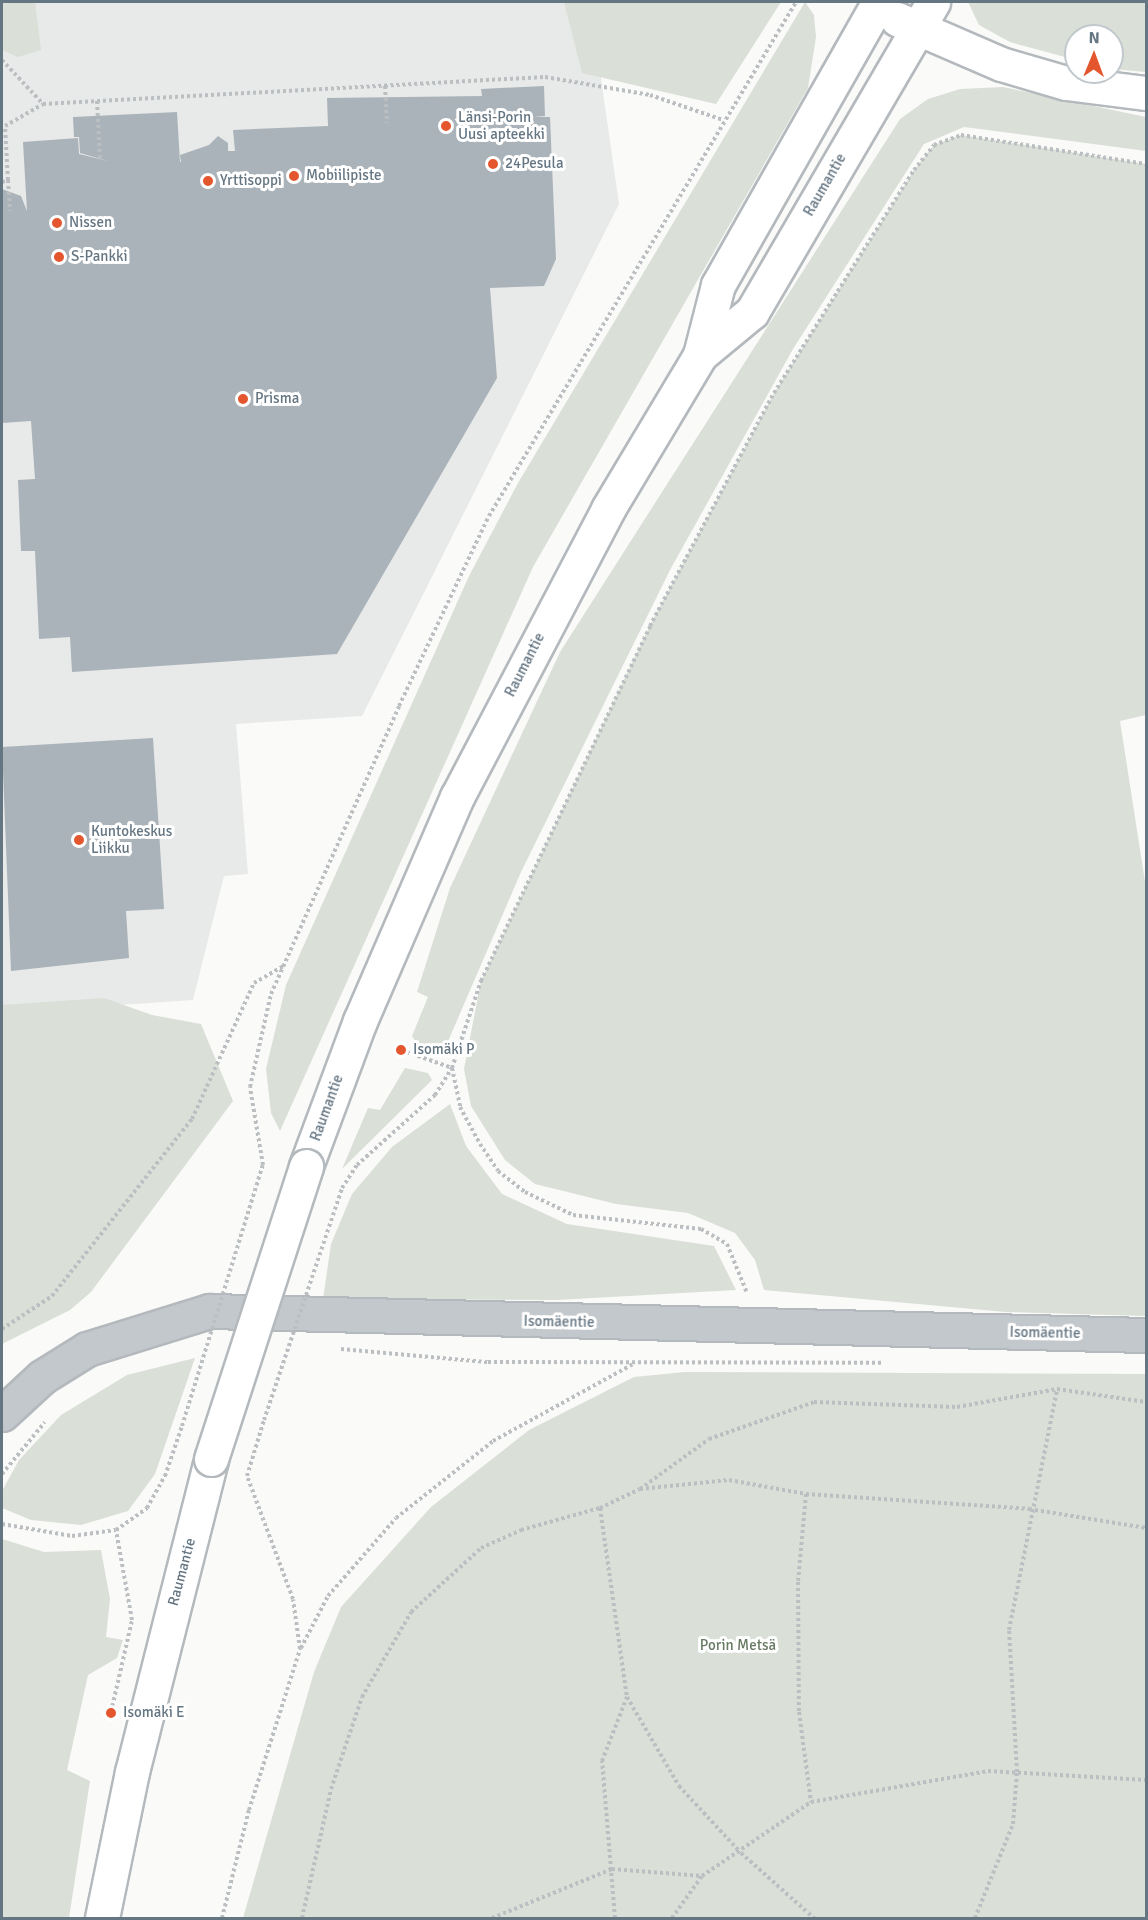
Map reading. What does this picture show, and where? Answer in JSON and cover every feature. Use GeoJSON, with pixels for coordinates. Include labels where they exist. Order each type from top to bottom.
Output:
{"type":"FeatureCollection","features":[{"type":"Feature","properties":{"kind":"highway"},"geometry":{"type":"LineString","coordinates":[[873,4],[924,14],[1001,64],[1066,83],[1146,93]]}},
{"type":"Feature","properties":{"kind":"highway","name":"Raumantie"},"geometry":{"type":"LineString","coordinates":[[102,1918],[132,1772],[211,1459],[306,1166],[360,1021],[457,797],[608,509],[700,355],[718,285],[873,4]]}},
{"type":"Feature","properties":{"kind":"highway","name":"Raumantie"},"geometry":{"type":"LineString","coordinates":[[700,355],[752,312],[924,14]]}},
{"type":"Feature","properties":{"kind":"street","name":"Isomäentie"},"geometry":{"type":"LineString","coordinates":[[2,1414],[42,1377],[87,1349],[210,1311],[1146,1335]]}},
{"type":"Feature","properties":{"kind":"path"},"geometry":{"type":"LineString","coordinates":[[2,1524],[72,1536],[116,1530],[147,1508],[165,1476],[263,1165],[250,1088],[271,993],[489,516],[723,120],[796,2]]}},
{"type":"Feature","properties":{"kind":"path"},"geometry":{"type":"LineString","coordinates":[[2,60],[43,104]]}},
{"type":"Feature","properties":{"kind":"path"},"geometry":{"type":"LineString","coordinates":[[10,211],[3,126],[43,104],[545,77],[650,95],[723,120]]}},
{"type":"Feature","properties":{"kind":"path"},"geometry":{"type":"LineString","coordinates":[[385,86],[387,123]]}},
{"type":"Feature","properties":{"kind":"path"},"geometry":{"type":"LineString","coordinates":[[97,101],[100,159]]}},
{"type":"Feature","properties":{"kind":"path"},"geometry":{"type":"LineString","coordinates":[[300,1649],[294,1599],[247,1476],[342,1188],[357,1165],[435,1095],[452,1068],[481,981],[649,627],[774,393],[914,170],[934,145],[962,135],[1146,164]]}},
{"type":"Feature","properties":{"kind":"path"},"geometry":{"type":"LineString","coordinates":[[2,182],[8,180]]}},
{"type":"Feature","properties":{"kind":"path"},"geometry":{"type":"LineString","coordinates":[[2,1329],[52,1296],[192,1119],[254,983],[283,966]]}},
{"type":"Feature","properties":{"kind":"path"},"geometry":{"type":"LineString","coordinates":[[401,1050],[452,1068]]}},
{"type":"Feature","properties":{"kind":"path"},"geometry":{"type":"LineString","coordinates":[[452,1068],[460,1107],[480,1144],[498,1172],[525,1192],[573,1215],[701,1229],[727,1244],[747,1288],[747,1363]]}},
{"type":"Feature","properties":{"kind":"path"},"geometry":{"type":"LineString","coordinates":[[277,1347],[300,1347]]}},
{"type":"Feature","properties":{"kind":"path"},"geometry":{"type":"LineString","coordinates":[[194,1349],[217,1348]]}},
{"type":"Feature","properties":{"kind":"path"},"geometry":{"type":"LineString","coordinates":[[336,1349],[488,1362],[888,1363]]}},
{"type":"Feature","properties":{"kind":"path"},"geometry":{"type":"LineString","coordinates":[[222,1918],[249,1810],[300,1649],[328,1596],[396,1518],[493,1441],[638,1362]]}},
{"type":"Feature","properties":{"kind":"path"},"geometry":{"type":"LineString","coordinates":[[302,1918],[331,1789],[362,1697],[411,1612],[481,1548],[521,1530],[600,1508],[640,1489],[709,1439],[814,1402],[957,1407],[1057,1389],[1146,1402]]}},
{"type":"Feature","properties":{"kind":"path"},"geometry":{"type":"LineString","coordinates":[[975,1918],[1013,1824],[1017,1772],[1009,1630],[1029,1509],[1057,1389]]}},
{"type":"Feature","properties":{"kind":"path"},"geometry":{"type":"LineString","coordinates":[[2,1474],[50,1416]]}},
{"type":"Feature","properties":{"kind":"path"},"geometry":{"type":"LineString","coordinates":[[640,1489],[729,1480],[806,1494],[1029,1509],[1146,1528]]}},
{"type":"Feature","properties":{"kind":"path"},"geometry":{"type":"LineString","coordinates":[[806,1494],[798,1582],[799,1712],[811,1802]]}},
{"type":"Feature","properties":{"kind":"path"},"geometry":{"type":"LineString","coordinates":[[600,1508],[627,1697],[679,1786],[741,1853],[814,1918]]}},
{"type":"Feature","properties":{"kind":"path"},"geometry":{"type":"LineString","coordinates":[[111,1713],[132,1620],[116,1530]]}},
{"type":"Feature","properties":{"kind":"path"},"geometry":{"type":"LineString","coordinates":[[615,1918],[602,1761],[627,1697]]}},
{"type":"Feature","properties":{"kind":"path"},"geometry":{"type":"LineString","coordinates":[[672,1918],[702,1876],[741,1853],[811,1802],[921,1780],[1017,1772],[1146,1780]]}},
{"type":"Feature","properties":{"kind":"path"},"geometry":{"type":"LineString","coordinates":[[492,1918],[612,1869],[702,1876]]}},
{"type":"Feature","properties":{"kind":"shaded area"},"geometry":{"type":"Polygon","coordinates":[[[2,2],[590,2],[619,204],[362,716],[236,724],[248,874],[224,876],[193,1000],[2,1013],[2,2]]]}},
{"type":"Feature","properties":{"kind":"green space"},"geometry":{"type":"Polygon","coordinates":[[[2,2],[35,2],[41,50],[18,57],[2,50],[2,2]]]}},
{"type":"Feature","properties":{"kind":"green space"},"geometry":{"type":"Polygon","coordinates":[[[564,2],[781,2],[716,104],[582,73],[564,2]]]}},
{"type":"Feature","properties":{"kind":"green space"},"geometry":{"type":"Polygon","coordinates":[[[805,2],[814,15],[816,37],[808,88],[533,567],[280,1131],[271,1113],[266,1069],[286,985],[469,576],[518,483],[805,2]]]}},
{"type":"Feature","properties":{"kind":"green space"},"geometry":{"type":"Polygon","coordinates":[[[968,2],[1146,2],[1146,72],[1124,70],[1124,24],[1064,24],[1064,57],[1010,42],[979,25],[968,2]]]}},
{"type":"Feature","properties":{"kind":"green space"},"geometry":{"type":"Polygon","coordinates":[[[1003,87],[1146,117],[1146,151],[964,127],[924,144],[793,349],[670,570],[521,872],[446,1046],[419,1047],[412,1036],[428,997],[417,992],[450,888],[560,652],[900,119],[928,99],[960,89],[1003,87]]]}},
{"type":"Feature","properties":{"kind":"green space"},"geometry":{"type":"Polygon","coordinates":[[[961,135],[1146,164],[1146,715],[1120,721],[1146,888],[1146,1316],[1006,1312],[764,1290],[755,1260],[735,1233],[688,1213],[616,1204],[535,1184],[505,1160],[471,1106],[464,1069],[481,981],[649,627],[774,393],[914,170],[934,145],[961,135]]]}},
{"type":"Feature","properties":{"kind":"green space"},"geometry":{"type":"Polygon","coordinates":[[[104,998],[152,1015],[201,1024],[233,1101],[91,1292],[70,1310],[2,1344],[2,1005],[104,998]]]}},
{"type":"Feature","properties":{"kind":"green space"},"geometry":{"type":"Polygon","coordinates":[[[405,1068],[428,1073],[432,1080],[342,1169],[368,1108],[380,1110],[405,1068]]]}},
{"type":"Feature","properties":{"kind":"green space"},"geometry":{"type":"Polygon","coordinates":[[[450,1104],[466,1146],[502,1194],[567,1224],[714,1246],[736,1290],[557,1300],[323,1299],[331,1244],[352,1194],[392,1147],[450,1104]]]}},
{"type":"Feature","properties":{"kind":"green space"},"geometry":{"type":"Polygon","coordinates":[[[195,1358],[155,1474],[128,1511],[81,1525],[31,1520],[2,1508],[2,1491],[19,1460],[61,1415],[127,1375],[195,1358]]]}},
{"type":"Feature","properties":{"kind":"green space","name":"Porin Metsä"},"geometry":{"type":"Polygon","coordinates":[[[685,1372],[1146,1374],[1146,1918],[243,1918],[314,1672],[341,1607],[431,1507],[529,1430],[634,1377],[685,1372]]]}},
{"type":"Feature","properties":{"kind":"green space"},"geometry":{"type":"Polygon","coordinates":[[[2,1539],[44,1552],[101,1550],[110,1599],[106,1637],[123,1640],[117,1658],[88,1675],[67,1770],[90,1781],[69,1918],[2,1918],[2,1539]]]}},
{"type":"Feature","properties":{"kind":"building","name":"Prisma"},"geometry":{"type":"Polygon","coordinates":[[[544,86],[545,116],[534,117],[550,117],[556,259],[544,286],[490,288],[497,378],[337,654],[72,672],[70,637],[39,639],[35,551],[21,551],[18,480],[35,479],[31,421],[2,423],[2,189],[21,196],[27,211],[23,142],[78,138],[79,154],[108,161],[80,153],[79,137],[74,137],[73,117],[177,112],[180,162],[181,162],[180,155],[209,145],[218,136],[228,143],[228,151],[235,151],[233,130],[328,126],[327,98],[482,96],[481,89],[544,86]]]}},
{"type":"Feature","properties":{"kind":"building"},"geometry":{"type":"Polygon","coordinates":[[[153,738],[164,909],[126,911],[129,958],[11,971],[2,747],[153,738]]]}},
{"type":"Feature","properties":{"kind":"place","name":"Länsi-Porin Uusi apteekki"},"geometry":{"type":"Point","coordinates":[446,126]}},
{"type":"Feature","properties":{"kind":"place","name":"24Pesula"},"geometry":{"type":"Point","coordinates":[493,164]}},
{"type":"Feature","properties":{"kind":"place","name":"Mobiilipiste"},"geometry":{"type":"Point","coordinates":[294,176]}},
{"type":"Feature","properties":{"kind":"place","name":"Yrttisoppi"},"geometry":{"type":"Point","coordinates":[208,181]}},
{"type":"Feature","properties":{"kind":"place","name":"Nissen"},"geometry":{"type":"Point","coordinates":[57,223]}},
{"type":"Feature","properties":{"kind":"place","name":"S-Pankki"},"geometry":{"type":"Point","coordinates":[59,257]}},
{"type":"Feature","properties":{"kind":"place","name":"Prisma"},"geometry":{"type":"Point","coordinates":[243,399]}},
{"type":"Feature","properties":{"kind":"place","name":"Kuntokeskus Liikku"},"geometry":{"type":"Point","coordinates":[79,840]}},
{"type":"Feature","properties":{"kind":"place","name":"Isomäki P"},"geometry":{"type":"Point","coordinates":[401,1050]}},
{"type":"Feature","properties":{"kind":"place","name":"Isomäki E"},"geometry":{"type":"Point","coordinates":[111,1713]}}]}
